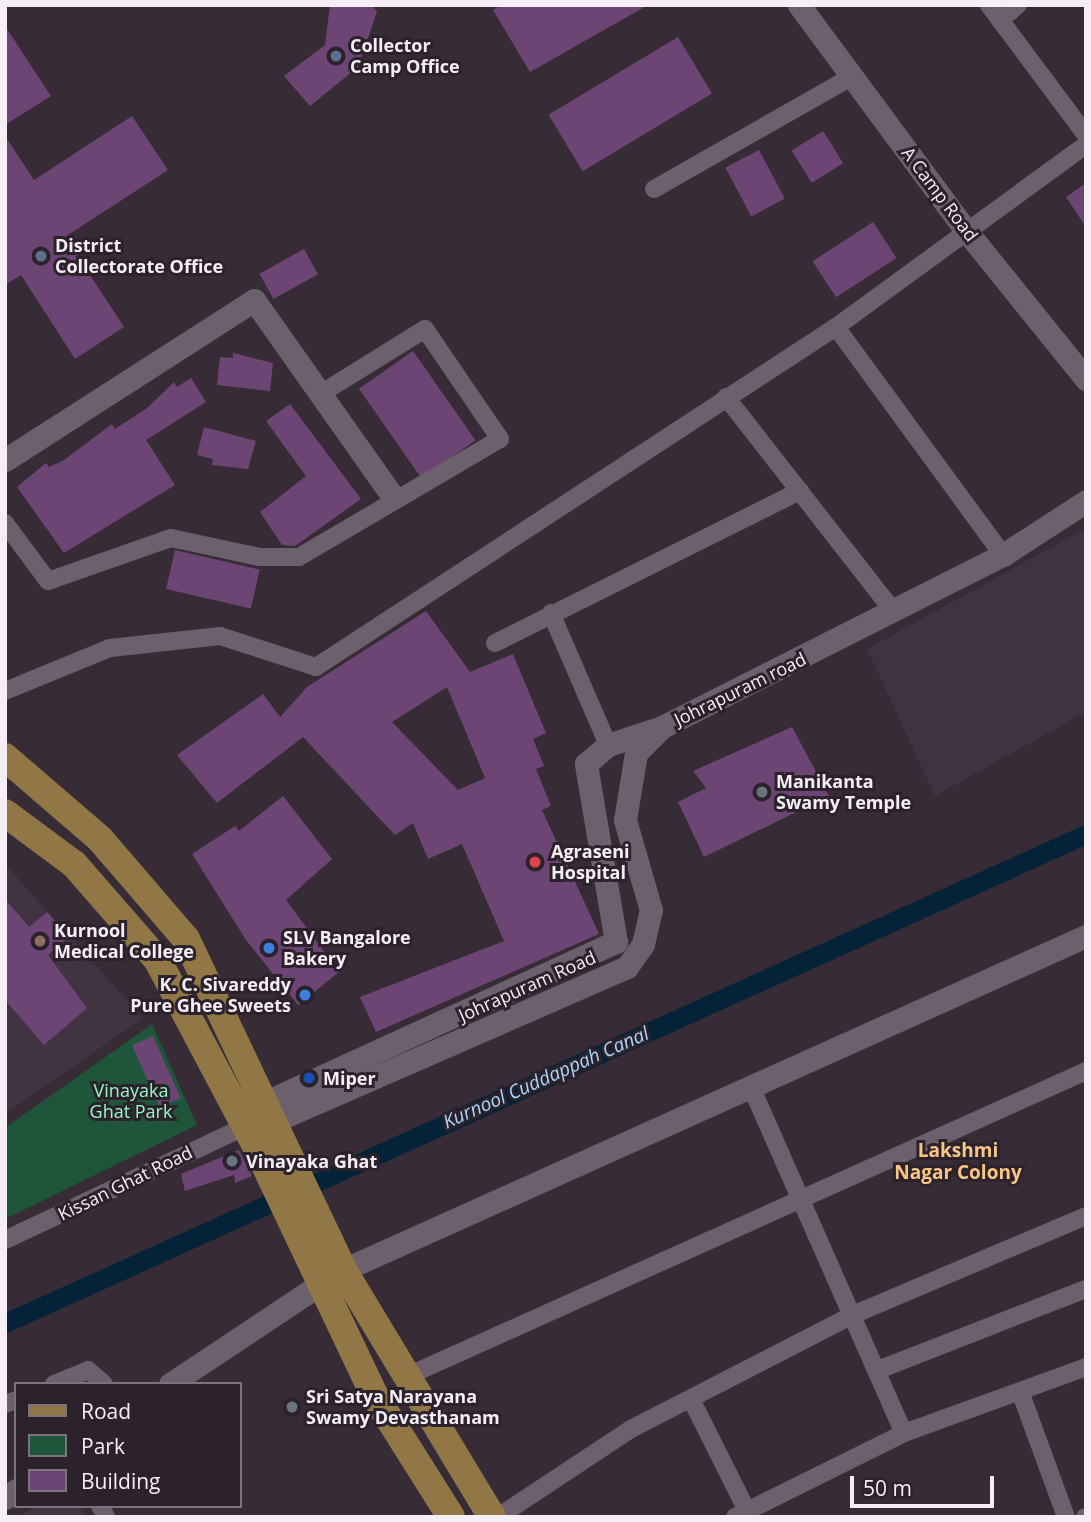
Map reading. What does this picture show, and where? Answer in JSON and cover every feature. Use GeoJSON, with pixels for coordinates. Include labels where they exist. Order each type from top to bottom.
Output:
{"type":"FeatureCollection","features":[{"type":"Feature","properties":{"kind":"main road"},"geometry":{"type":"LineString","coordinates":[[5,757],[100,839],[186,939],[276,1119],[343,1270],[403,1378],[492,1517]]}},
{"type":"Feature","properties":{"kind":"main road"},"geometry":{"type":"LineString","coordinates":[[5,813],[74,864],[158,959],[250,1135],[319,1285],[373,1393],[451,1517]]}},
{"type":"Feature","properties":{"kind":"street","name":"A Camp Road"},"geometry":{"type":"LineString","coordinates":[[800,5],[968,233],[1086,379]]}},
{"type":"Feature","properties":{"kind":"street"},"geometry":{"type":"LineString","coordinates":[[989,5],[1086,135]]}},
{"type":"Feature","properties":{"kind":"street"},"geometry":{"type":"LineString","coordinates":[[1000,20],[1018,5]]}},
{"type":"Feature","properties":{"kind":"street"},"geometry":{"type":"LineString","coordinates":[[654,189],[853,76]]}},
{"type":"Feature","properties":{"kind":"street"},"geometry":{"type":"LineString","coordinates":[[5,691],[110,648],[220,636],[316,667],[836,327],[1086,145]]}},
{"type":"Feature","properties":{"kind":"street"},"geometry":{"type":"LineString","coordinates":[[5,460],[254,300],[393,497]]}},
{"type":"Feature","properties":{"kind":"street"},"geometry":{"type":"LineString","coordinates":[[836,327],[1003,555]]}},
{"type":"Feature","properties":{"kind":"street"},"geometry":{"type":"LineString","coordinates":[[5,523],[48,581],[171,538],[260,557],[299,556],[393,497],[500,439],[425,329],[320,394]]}},
{"type":"Feature","properties":{"kind":"street"},"geometry":{"type":"LineString","coordinates":[[726,397],[894,612]]}},
{"type":"Feature","properties":{"kind":"street"},"geometry":{"type":"LineString","coordinates":[[495,642],[800,491]]}},
{"type":"Feature","properties":{"kind":"street","name":"Johrapuram road"},"geometry":{"type":"LineString","coordinates":[[276,1119],[627,967],[643,944],[651,910],[625,820],[636,753],[662,727],[1003,555],[1086,501]]}},
{"type":"Feature","properties":{"kind":"street"},"geometry":{"type":"LineString","coordinates":[[551,613],[608,745]]}},
{"type":"Feature","properties":{"kind":"street","name":"Johrapuram Road"},"geometry":{"type":"LineString","coordinates":[[276,1119],[616,942],[585,784],[586,764],[608,745],[662,727]]}},
{"type":"Feature","properties":{"kind":"street"},"geometry":{"type":"LineString","coordinates":[[343,1270],[752,1089],[1086,936]]}},
{"type":"Feature","properties":{"kind":"street"},"geometry":{"type":"LineString","coordinates":[[403,1378],[1086,1071]]}},
{"type":"Feature","properties":{"kind":"street"},"geometry":{"type":"LineString","coordinates":[[752,1089],[805,1199],[904,1433]]}},
{"type":"Feature","properties":{"kind":"street","name":"Kissan Ghat Road"},"geometry":{"type":"LineString","coordinates":[[5,1240],[250,1135]]}},
{"type":"Feature","properties":{"kind":"street"},"geometry":{"type":"LineString","coordinates":[[498,1517],[631,1429],[855,1314],[1086,1216]]}},
{"type":"Feature","properties":{"kind":"street"},"geometry":{"type":"LineString","coordinates":[[173,1382],[319,1285]]}},
{"type":"Feature","properties":{"kind":"street"},"geometry":{"type":"LineString","coordinates":[[878,1370],[1086,1289]]}},
{"type":"Feature","properties":{"kind":"street"},"geometry":{"type":"LineString","coordinates":[[691,1399],[744,1515],[904,1433],[1021,1394],[1086,1367]]}},
{"type":"Feature","properties":{"kind":"street"},"geometry":{"type":"LineString","coordinates":[[59,1382],[88,1370],[102,1382]]}},
{"type":"Feature","properties":{"kind":"street"},"geometry":{"type":"LineString","coordinates":[[1021,1394],[1066,1517]]}},
{"type":"Feature","properties":{"kind":"shaded area"},"geometry":{"type":"Polygon","coordinates":[[[1086,528],[1086,712],[935,796],[867,649],[1086,528]]]}},
{"type":"Feature","properties":{"kind":"shaded area","name":"Kurnool Medical College"},"geometry":{"type":"Polygon","coordinates":[[[5,864],[143,1018],[5,1114],[5,864]]]}},
{"type":"Feature","properties":{"kind":"shaded area"},"geometry":{"type":"Polygon","coordinates":[[[32,1508],[81,1508],[88,1517],[20,1517],[32,1508]]]}},
{"type":"Feature","properties":{"kind":"green space","name":"Vinayaka Ghat Park"},"geometry":{"type":"Polygon","coordinates":[[[152,1024],[197,1125],[5,1219],[5,1128],[152,1024]]]}},
{"type":"Feature","properties":{"kind":"building","name":"Collector Camp Office"},"geometry":{"type":"Polygon","coordinates":[[[330,5],[372,5],[377,12],[358,67],[310,106],[284,76],[325,45],[330,5]]]}},
{"type":"Feature","properties":{"kind":"building"},"geometry":{"type":"Polygon","coordinates":[[[502,5],[648,5],[530,72],[493,10],[502,5]]]}},
{"type":"Feature","properties":{"kind":"building"},"geometry":{"type":"Polygon","coordinates":[[[5,26],[51,96],[5,125],[5,26]]]}},
{"type":"Feature","properties":{"kind":"building"},"geometry":{"type":"Polygon","coordinates":[[[678,37],[712,94],[583,171],[549,115],[678,37]]]}},
{"type":"Feature","properties":{"kind":"building","name":"District Collectorate Office"},"geometry":{"type":"Polygon","coordinates":[[[132,116],[168,170],[65,237],[124,327],[75,359],[21,275],[5,285],[5,136],[34,180],[132,116]]]}},
{"type":"Feature","properties":{"kind":"building"},"geometry":{"type":"Polygon","coordinates":[[[823,131],[843,163],[812,183],[792,151],[823,131]]]}},
{"type":"Feature","properties":{"kind":"building"},"geometry":{"type":"Polygon","coordinates":[[[759,150],[785,199],[751,216],[725,168],[759,150]]]}},
{"type":"Feature","properties":{"kind":"building"},"geometry":{"type":"Polygon","coordinates":[[[1086,183],[1086,227],[1066,197],[1086,183]]]}},
{"type":"Feature","properties":{"kind":"building"},"geometry":{"type":"Polygon","coordinates":[[[873,222],[896,258],[836,297],[813,261],[873,222]]]}},
{"type":"Feature","properties":{"kind":"building"},"geometry":{"type":"Polygon","coordinates":[[[304,249],[318,274],[273,299],[259,274],[304,249]]]}},
{"type":"Feature","properties":{"kind":"building"},"geometry":{"type":"Polygon","coordinates":[[[413,351],[476,440],[421,478],[359,389],[413,351]]]}},
{"type":"Feature","properties":{"kind":"building"},"geometry":{"type":"Polygon","coordinates":[[[233,353],[273,363],[270,391],[217,385],[220,357],[233,358],[233,353]]]}},
{"type":"Feature","properties":{"kind":"building"},"geometry":{"type":"Polygon","coordinates":[[[191,378],[206,402],[146,440],[175,485],[64,553],[17,487],[46,463],[49,467],[64,460],[112,424],[115,429],[147,408],[174,382],[177,387],[191,378]]]}},
{"type":"Feature","properties":{"kind":"building"},"geometry":{"type":"Polygon","coordinates":[[[290,404],[361,499],[295,546],[282,545],[260,512],[306,476],[266,421],[290,404]]]}},
{"type":"Feature","properties":{"kind":"building"},"geometry":{"type":"Polygon","coordinates":[[[204,427],[256,441],[248,469],[212,465],[213,459],[197,455],[204,427]]]}},
{"type":"Feature","properties":{"kind":"building"},"geometry":{"type":"Polygon","coordinates":[[[175,550],[260,570],[251,609],[166,589],[175,550]]]}},
{"type":"Feature","properties":{"kind":"building"},"geometry":{"type":"Polygon","coordinates":[[[426,611],[470,672],[513,654],[546,733],[533,739],[544,766],[536,769],[551,806],[542,810],[599,934],[376,1032],[360,997],[504,941],[462,844],[428,859],[413,823],[395,835],[303,737],[217,803],[177,755],[263,694],[280,717],[307,687],[426,611]],[[447,687],[392,722],[458,790],[485,778],[447,687]]]}},
{"type":"Feature","properties":{"kind":"building","name":"Manikanta Swamy Temple"},"geometry":{"type":"Polygon","coordinates":[[[792,727],[829,796],[704,857],[678,802],[706,788],[693,771],[792,727]]]}},
{"type":"Feature","properties":{"kind":"building"},"geometry":{"type":"Polygon","coordinates":[[[283,796],[332,859],[286,900],[339,972],[298,1005],[246,940],[192,854],[235,826],[239,831],[283,796]]]}},
{"type":"Feature","properties":{"kind":"building"},"geometry":{"type":"Polygon","coordinates":[[[5,899],[29,927],[47,912],[69,937],[48,955],[87,1008],[44,1045],[5,1000],[5,899]]]}},
{"type":"Feature","properties":{"kind":"building"},"geometry":{"type":"Polygon","coordinates":[[[153,1036],[181,1098],[160,1107],[132,1045],[153,1036]]]}},
{"type":"Feature","properties":{"kind":"building","name":"Vinayaka Ghat"},"geometry":{"type":"Polygon","coordinates":[[[239,1150],[252,1176],[235,1183],[234,1175],[185,1191],[181,1174],[239,1150]]]}},
{"type":"Feature","properties":{"kind":"waterway","name":"Kurnool Cuddappah Canal"},"geometry":{"type":"LineString","coordinates":[[5,1323],[1086,834]]}},
{"type":"Feature","properties":{"kind":"place","name":"Collector Camp Office"},"geometry":{"type":"Point","coordinates":[336,56]}},
{"type":"Feature","properties":{"kind":"place","name":"District Collectorate Office"},"geometry":{"type":"Point","coordinates":[41,256]}},
{"type":"Feature","properties":{"kind":"place","name":"Manikanta Swamy Temple"},"geometry":{"type":"Point","coordinates":[762,792]}},
{"type":"Feature","properties":{"kind":"place","name":"Agraseni Hospital"},"geometry":{"type":"Point","coordinates":[535,862]}},
{"type":"Feature","properties":{"kind":"place","name":"Kurnool Medical College"},"geometry":{"type":"Point","coordinates":[40,941]}},
{"type":"Feature","properties":{"kind":"place","name":"SLV Bangalore Bakery"},"geometry":{"type":"Point","coordinates":[269,948]}},
{"type":"Feature","properties":{"kind":"place","name":"K. C. Sivareddy Pure Ghee Sweets"},"geometry":{"type":"Point","coordinates":[305,995]}},
{"type":"Feature","properties":{"kind":"place","name":"Miper"},"geometry":{"type":"Point","coordinates":[309,1078]}},
{"type":"Feature","properties":{"kind":"place","name":"Vinayaka Ghat"},"geometry":{"type":"Point","coordinates":[232,1161]}},
{"type":"Feature","properties":{"kind":"place","name":"Sri Satya Narayana Swamy Devasthanam"},"geometry":{"type":"Point","coordinates":[292,1407]}},
{"type":"Feature","properties":{"kind":"district","name":"Lakshmi Nagar Colony"},"geometry":{"type":"Point","coordinates":[958,1162]}}]}
